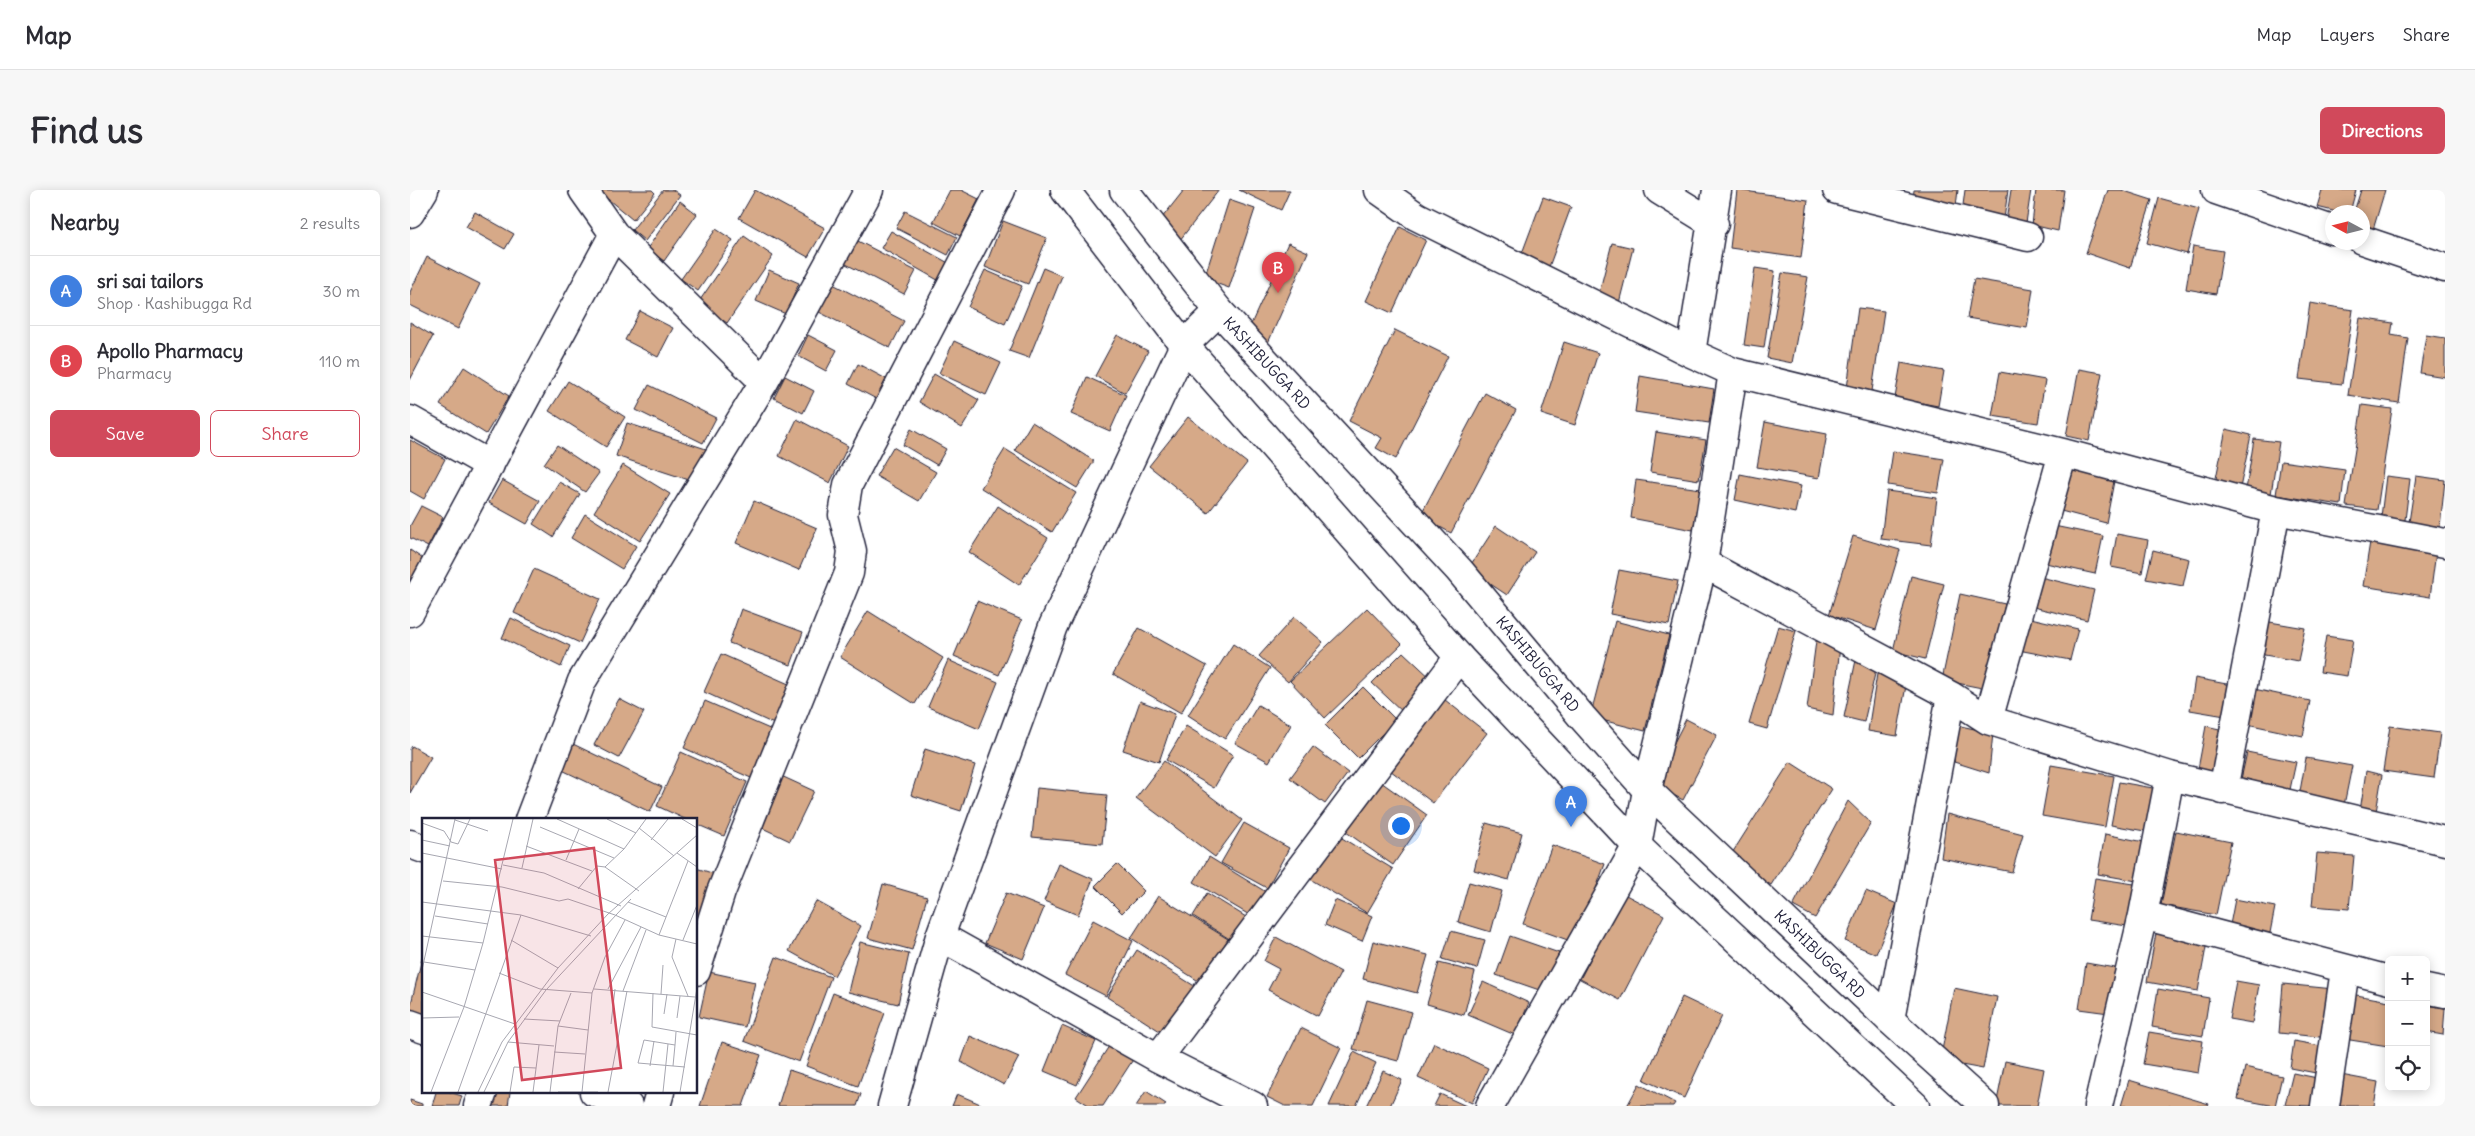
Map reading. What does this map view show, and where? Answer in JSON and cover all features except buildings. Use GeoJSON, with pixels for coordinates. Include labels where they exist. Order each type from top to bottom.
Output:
{"type":"FeatureCollection","features":[{"type":"Feature","properties":{"kind":"street"},"geometry":{"type":"LineString","coordinates":[[410,213],[424,190]]}},
{"type":"Feature","properties":{"kind":"street"},"geometry":{"type":"LineString","coordinates":[[584,190],[614,234],[764,382]]}},
{"type":"Feature","properties":{"kind":"street"},"geometry":{"type":"LineString","coordinates":[[530,818],[582,681],[764,382],[869,190]]}},
{"type":"Feature","properties":{"kind":"street"},"geometry":{"type":"LineString","coordinates":[[698,965],[721,892],[849,573],[852,551],[843,515],[844,498],[848,485],[1001,190]]}},
{"type":"Feature","properties":{"kind":"street"},"geometry":{"type":"LineString","coordinates":[[1065,190],[1184,345],[1459,657],[1637,846],[1915,1106]]}},
{"type":"Feature","properties":{"kind":"street","name":"KASHIBUGGA RD"},"geometry":{"type":"LineString","coordinates":[[1124,190],[1219,311],[1459,570],[1582,717],[1647,790],[1890,1020],[1985,1106]]}},
{"type":"Feature","properties":{"kind":"street"},"geometry":{"type":"LineString","coordinates":[[1380,190],[1416,216],[1732,372],[2063,453],[2276,510],[2445,543]]}},
{"type":"Feature","properties":{"kind":"street"},"geometry":{"type":"LineString","coordinates":[[1659,190],[1714,224]]}},
{"type":"Feature","properties":{"kind":"street"},"geometry":{"type":"LineString","coordinates":[[1691,353],[1714,224],[1717,190]]}},
{"type":"Feature","properties":{"kind":"street"},"geometry":{"type":"LineString","coordinates":[[1837,190],[2028,238]]}},
{"type":"Feature","properties":{"kind":"street"},"geometry":{"type":"LineString","coordinates":[[2216,190],[2325,228]]}},
{"type":"Feature","properties":{"kind":"street"},"geometry":{"type":"LineString","coordinates":[[410,612],[614,234]]}},
{"type":"Feature","properties":{"kind":"street"},"geometry":{"type":"LineString","coordinates":[[2370,243],[2445,268]]}},
{"type":"Feature","properties":{"kind":"street"},"geometry":{"type":"LineString","coordinates":[[892,1106],[940,936],[1053,626],[1184,345],[1219,311]]}},
{"type":"Feature","properties":{"kind":"street"},"geometry":{"type":"LineString","coordinates":[[1490,1106],[1637,846],[1647,790],[1703,563],[1732,372]]}},
{"type":"Feature","properties":{"kind":"street"},"geometry":{"type":"LineString","coordinates":[[410,420],[490,465]]}},
{"type":"Feature","properties":{"kind":"street"},"geometry":{"type":"LineString","coordinates":[[1988,720],[2063,453]]}},
{"type":"Feature","properties":{"kind":"street"},"geometry":{"type":"LineString","coordinates":[[2223,790],[2276,510]]}},
{"type":"Feature","properties":{"kind":"street"},"geometry":{"type":"LineString","coordinates":[[1703,563],[1951,696],[1988,720],[2170,776],[2445,841]]}},
{"type":"Feature","properties":{"kind":"street"},"geometry":{"type":"LineString","coordinates":[[1158,1058],[1459,657]]}},
{"type":"Feature","properties":{"kind":"street"},"geometry":{"type":"LineString","coordinates":[[1890,1020],[1951,696]]}},
{"type":"Feature","properties":{"kind":"street"},"geometry":{"type":"LineString","coordinates":[[2098,1106],[2143,915],[2170,776]]}},
{"type":"Feature","properties":{"kind":"street"},"geometry":{"type":"LineString","coordinates":[[2143,915],[2385,979]]}},
{"type":"Feature","properties":{"kind":"street"},"geometry":{"type":"LineString","coordinates":[[940,936],[1158,1058],[1253,1106]]}},
{"type":"Feature","properties":{"kind":"street"},"geometry":{"type":"LineString","coordinates":[[2325,1106],[2345,970]]}},
{"type":"Feature","properties":{"kind":"street"},"geometry":{"type":"LineString","coordinates":[[2430,990],[2445,993]]}},
{"type":"Feature","properties":{"kind":"street"},"geometry":{"type":"LineString","coordinates":[[410,1024],[422,1028]]}},
{"type":"Feature","properties":{"kind":"street"},"geometry":{"type":"LineString","coordinates":[[478,1106],[482,1094]]}},
{"type":"Feature","properties":{"kind":"street"},"geometry":{"type":"LineString","coordinates":[[599,1094],[628,1106]]}},
{"type":"Feature","properties":{"kind":"place","name":"Apollo Pharmacy"},"geometry":{"type":"Point","coordinates":[1278,293]}},
{"type":"Feature","properties":{"kind":"place","name":"sri sai tailors"},"geometry":{"type":"Point","coordinates":[1571,827]}}]}
